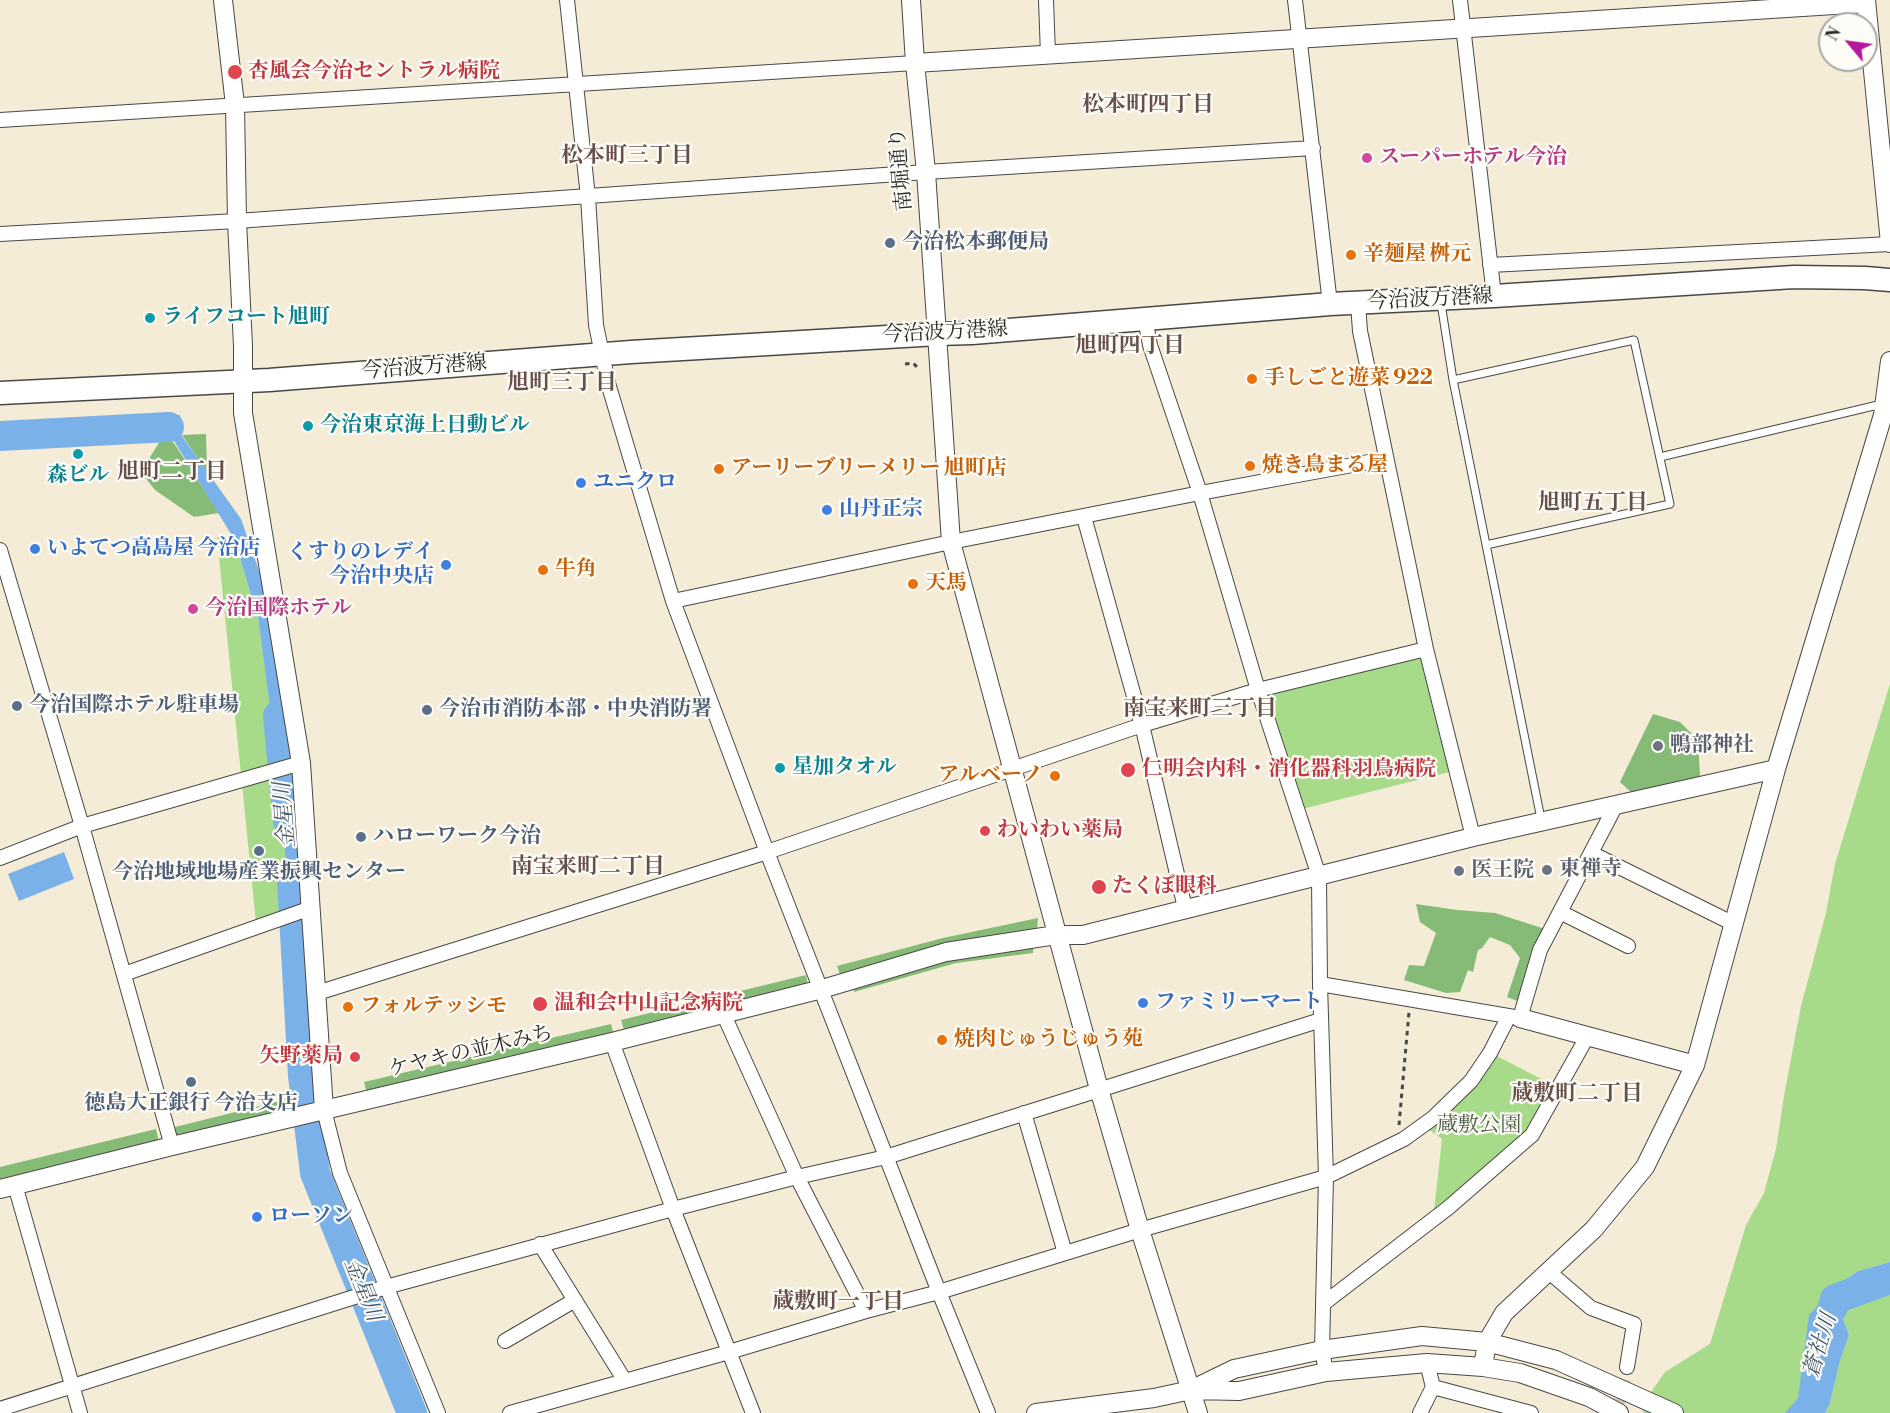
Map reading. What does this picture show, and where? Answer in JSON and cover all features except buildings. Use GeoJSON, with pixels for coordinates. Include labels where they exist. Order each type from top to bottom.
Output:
{"type":"FeatureCollection","features":[{"type":"Feature","properties":{"kind":"main road","name":"今治波方港線"},"geometry":{"type":"LineString","coordinates":[[0,393],[242,381],[601,355],[972,333],[1330,304],[1794,277],[1890,280]]}},
{"type":"Feature","properties":{"kind":"street"},"geometry":{"type":"LineString","coordinates":[[223,0],[235,105],[243,414],[301,763],[324,1110],[340,1173],[438,1413]]}},
{"type":"Feature","properties":{"kind":"street"},"geometry":{"type":"LineString","coordinates":[[567,0],[588,197],[596,325],[608,383],[674,601],[767,852],[988,1413]]}},
{"type":"Feature","properties":{"kind":"street","name":"南堀通り"},"geometry":{"type":"LineString","coordinates":[[911,0],[938,334],[951,542],[1099,1089],[1140,1230],[1198,1413]]}},
{"type":"Feature","properties":{"kind":"street"},"geometry":{"type":"LineString","coordinates":[[1046,0],[1048,54]]}},
{"type":"Feature","properties":{"kind":"street"},"geometry":{"type":"LineString","coordinates":[[1295,0],[1330,304]]}},
{"type":"Feature","properties":{"kind":"street"},"geometry":{"type":"LineString","coordinates":[[1460,0],[1494,296]]}},
{"type":"Feature","properties":{"kind":"street"},"geometry":{"type":"LineString","coordinates":[[0,120],[1300,39],[1866,1],[1890,243],[1491,265]]}},
{"type":"Feature","properties":{"kind":"street"},"geometry":{"type":"LineString","coordinates":[[0,234],[237,221],[926,172],[1313,148]]}},
{"type":"Feature","properties":{"kind":"street"},"geometry":{"type":"LineString","coordinates":[[1358,304],[1360,331],[1385,459],[1426,649],[1473,837]]}},
{"type":"Feature","properties":{"kind":"street"},"geometry":{"type":"LineString","coordinates":[[1145,318],[1150,345],[1200,493],[1258,690],[1319,876],[1326,1177],[1322,1350],[1326,1371]]}},
{"type":"Feature","properties":{"kind":"street"},"geometry":{"type":"LineString","coordinates":[[1483,1367],[1487,1342],[1504,1313],[1594,1229],[1645,1167],[1695,1065],[1776,769],[1883,416],[1890,361]]}},
{"type":"Feature","properties":{"kind":"street"},"geometry":{"type":"LineString","coordinates":[[674,601],[951,542],[1385,459]]}},
{"type":"Feature","properties":{"kind":"street"},"geometry":{"type":"LineString","coordinates":[[1084,517],[1142,725],[1185,908]]}},
{"type":"Feature","properties":{"kind":"street"},"geometry":{"type":"LineString","coordinates":[[0,550],[82,826],[172,1146]]}},
{"type":"Feature","properties":{"kind":"street"},"geometry":{"type":"LineString","coordinates":[[317,993],[767,852],[1142,725],[1258,690],[1426,649]]}},
{"type":"Feature","properties":{"kind":"street"},"geometry":{"type":"LineString","coordinates":[[0,858],[82,826],[301,763]]}},
{"type":"Feature","properties":{"kind":"street","name":"ケヤキの並木みち"},"geometry":{"type":"LineString","coordinates":[[8,1187],[612,1042],[822,989],[945,952],[1056,935],[1083,935],[1473,837],[1776,769]]}},
{"type":"Feature","properties":{"kind":"street"},"geometry":{"type":"LineString","coordinates":[[510,1413],[939,1292],[1140,1230],[1326,1177],[1398,1142],[1433,1118],[1471,1081],[1515,1017],[1540,950],[1616,805]]}},
{"type":"Feature","properties":{"kind":"street"},"geometry":{"type":"LineString","coordinates":[[1591,853],[1734,924]]}},
{"type":"Feature","properties":{"kind":"street"},"geometry":{"type":"LineString","coordinates":[[124,974],[311,908]]}},
{"type":"Feature","properties":{"kind":"street"},"geometry":{"type":"LineString","coordinates":[[1560,912],[1628,946]]}},
{"type":"Feature","properties":{"kind":"street"},"geometry":{"type":"LineString","coordinates":[[1320,984],[1515,1017],[1695,1065]]}},
{"type":"Feature","properties":{"kind":"street"},"geometry":{"type":"LineString","coordinates":[[723,1013],[797,1177],[866,1311]]}},
{"type":"Feature","properties":{"kind":"street"},"geometry":{"type":"LineString","coordinates":[[0,1409],[386,1287],[673,1209],[886,1157],[1321,1020]]}},
{"type":"Feature","properties":{"kind":"street"},"geometry":{"type":"LineString","coordinates":[[1323,1304],[1448,1208],[1532,1135],[1587,1037]]}},
{"type":"Feature","properties":{"kind":"street"},"geometry":{"type":"LineString","coordinates":[[612,1042],[673,1209],[753,1413]]}},
{"type":"Feature","properties":{"kind":"street"},"geometry":{"type":"LineString","coordinates":[[1024,1113],[1065,1253]]}},
{"type":"Feature","properties":{"kind":"street"},"geometry":{"type":"LineString","coordinates":[[8,1187],[80,1413]]}},
{"type":"Feature","properties":{"kind":"street"},"geometry":{"type":"LineString","coordinates":[[540,1244],[625,1381]]}},
{"type":"Feature","properties":{"kind":"street"},"geometry":{"type":"LineString","coordinates":[[1548,1271],[1591,1308],[1634,1323],[1627,1367]]}},
{"type":"Feature","properties":{"kind":"street"},"geometry":{"type":"LineString","coordinates":[[505,1341],[575,1300]]}},
{"type":"Feature","properties":{"kind":"street"},"geometry":{"type":"LineString","coordinates":[[1036,1413],[1152,1405],[1191,1390],[1234,1369],[1322,1350],[1422,1336],[1487,1342],[1556,1360],[1674,1413]]}},
{"type":"Feature","properties":{"kind":"street"},"geometry":{"type":"LineString","coordinates":[[1191,1390],[1239,1391],[1326,1371],[1427,1362],[1483,1367],[1530,1377],[1589,1397],[1619,1413]]}},
{"type":"Feature","properties":{"kind":"street"},"geometry":{"type":"LineString","coordinates":[[1420,1413],[1433,1387],[1427,1362]]}},
{"type":"Feature","properties":{"kind":"street"},"geometry":{"type":"LineString","coordinates":[[1433,1387],[1529,1413]]}},
{"type":"Feature","properties":{"kind":"lane"},"geometry":{"type":"LineString","coordinates":[[1441,299],[1453,380],[1542,822]]}},
{"type":"Feature","properties":{"kind":"lane"},"geometry":{"type":"LineString","coordinates":[[1453,380],[1634,340],[1670,504],[1486,545]]}},
{"type":"Feature","properties":{"kind":"lane"},"geometry":{"type":"LineString","coordinates":[[1660,457],[1885,403]]}},
{"type":"Feature","properties":{"kind":"path"},"geometry":{"type":"LineString","coordinates":[[905,364],[913,363],[918,368]]}},
{"type":"Feature","properties":{"kind":"path"},"geometry":{"type":"LineString","coordinates":[[1398,1142],[1410,999]]}},
{"type":"Feature","properties":{"kind":"green space"},"geometry":{"type":"Polygon","coordinates":[[[165,433],[176,446],[219,513],[194,517],[155,490],[144,476],[147,462],[165,433]]]}},
{"type":"Feature","properties":{"kind":"green space"},"geometry":{"type":"Polygon","coordinates":[[[206,434],[207,472],[182,435],[206,434]]]}},
{"type":"Feature","properties":{"kind":"green space"},"geometry":{"type":"Polygon","coordinates":[[[217,537],[234,539],[258,617],[280,775],[289,911],[256,923],[217,537]]]}},
{"type":"Feature","properties":{"kind":"green space"},"geometry":{"type":"Polygon","coordinates":[[[1424,653],[1453,771],[1298,810],[1271,698],[1275,691],[1424,653]]]}},
{"type":"Feature","properties":{"kind":"green space"},"geometry":{"type":"Polygon","coordinates":[[[1890,684],[1890,1262],[1858,1271],[1836,1286],[1804,1401],[1791,1413],[1643,1413],[1646,1399],[1665,1372],[1710,1344],[1746,1225],[1764,1193],[1776,1149],[1801,1006],[1826,913],[1835,864],[1890,684]]]}},
{"type":"Feature","properties":{"kind":"green space"},"geometry":{"type":"Polygon","coordinates":[[[1653,714],[1680,722],[1698,740],[1700,776],[1633,794],[1620,782],[1653,714]]]}},
{"type":"Feature","properties":{"kind":"green space"},"geometry":{"type":"Polygon","coordinates":[[[1416,904],[1495,913],[1545,929],[1520,1002],[1507,997],[1520,958],[1510,945],[1490,937],[1478,950],[1473,972],[1468,970],[1460,992],[1446,993],[1404,980],[1409,965],[1424,966],[1436,933],[1420,922],[1416,904]]]}},
{"type":"Feature","properties":{"kind":"green space"},"geometry":{"type":"Polygon","coordinates":[[[1038,918],[1037,932],[841,977],[837,966],[943,938],[1038,918]]]}},
{"type":"Feature","properties":{"kind":"green space"},"geometry":{"type":"Polygon","coordinates":[[[1034,943],[1033,953],[956,963],[854,992],[852,984],[957,955],[1034,943]]]}},
{"type":"Feature","properties":{"kind":"green space"},"geometry":{"type":"Polygon","coordinates":[[[806,975],[808,985],[624,1030],[621,1020],[806,975]]]}},
{"type":"Feature","properties":{"kind":"green space"},"geometry":{"type":"Polygon","coordinates":[[[611,1024],[614,1036],[367,1094],[364,1082],[611,1024]]]}},
{"type":"Feature","properties":{"kind":"green space","name":"蔵敷公園"},"geometry":{"type":"Polygon","coordinates":[[[1493,1054],[1553,1085],[1526,1131],[1434,1211],[1442,1139],[1428,1129],[1493,1054]]]}},
{"type":"Feature","properties":{"kind":"green space"},"geometry":{"type":"Polygon","coordinates":[[[296,1097],[299,1109],[174,1139],[171,1128],[296,1097]]]}},
{"type":"Feature","properties":{"kind":"green space"},"geometry":{"type":"Polygon","coordinates":[[[156,1129],[159,1142],[0,1181],[0,1167],[156,1129]]]}},
{"type":"Feature","properties":{"kind":"green space"},"geometry":{"type":"Polygon","coordinates":[[[1890,1281],[1890,1413],[1825,1413],[1830,1403],[1839,1363],[1849,1335],[1840,1310],[1880,1282],[1890,1281]]]}},
{"type":"Feature","properties":{"kind":"water"},"geometry":{"type":"Polygon","coordinates":[[[180,415],[182,432],[179,432],[241,519],[265,588],[277,643],[290,754],[277,759],[258,617],[234,539],[168,431],[129,433],[129,425],[158,422],[161,417],[180,415]]]}},
{"type":"Feature","properties":{"kind":"water"},"geometry":{"type":"Polygon","coordinates":[[[292,778],[301,904],[289,911],[280,781],[292,778]]]}},
{"type":"Feature","properties":{"kind":"water"},"geometry":{"type":"Polygon","coordinates":[[[64,852],[74,879],[19,901],[8,874],[64,852]]]}},
{"type":"Feature","properties":{"kind":"water"},"geometry":{"type":"Polygon","coordinates":[[[1890,1262],[1890,1281],[1872,1283],[1840,1310],[1849,1335],[1839,1364],[1830,1403],[1825,1413],[1785,1413],[1798,1398],[1809,1315],[1836,1286],[1858,1271],[1890,1262]]]}},
{"type":"Feature","properties":{"kind":"waterway","name":"金星川"},"geometry":{"type":"LineString","coordinates":[[0,436],[169,427]]}},
{"type":"Feature","properties":{"kind":"waterway","name":"金星川"},"geometry":{"type":"LineString","coordinates":[[278,716],[288,821]]}},
{"type":"Feature","properties":{"kind":"waterway","name":"金星川"},"geometry":{"type":"LineString","coordinates":[[292,881],[303,1076],[315,1173],[412,1413]]}},
{"type":"Feature","properties":{"kind":"waterway","name":"蒼社川"},"geometry":{"type":"LineString","coordinates":[[1833,1307],[1835,1299],[1890,1279]]}},
{"type":"Feature","properties":{"kind":"tunnel"},"geometry":{"type":"LineString","coordinates":[[1615,1413],[1627,1367]]}},
{"type":"Feature","properties":{"kind":"place","name":"杏風会今治セントラル病院"},"geometry":{"type":"Point","coordinates":[235,72]}},
{"type":"Feature","properties":{"kind":"place","name":"スーパーホテル今治"},"geometry":{"type":"Point","coordinates":[1367,158]}},
{"type":"Feature","properties":{"kind":"place","name":"今治松本郵便局"},"geometry":{"type":"Point","coordinates":[890,243]}},
{"type":"Feature","properties":{"kind":"place","name":"辛麺屋 桝元"},"geometry":{"type":"Point","coordinates":[1351,255]}},
{"type":"Feature","properties":{"kind":"place","name":"ライフコート旭町"},"geometry":{"type":"Point","coordinates":[150,318]}},
{"type":"Feature","properties":{"kind":"place","name":"手しごと遊菜 922"},"geometry":{"type":"Point","coordinates":[1252,379]}},
{"type":"Feature","properties":{"kind":"place","name":"今治東京海上日動ビル"},"geometry":{"type":"Point","coordinates":[308,426]}},
{"type":"Feature","properties":{"kind":"place","name":"森ビル"},"geometry":{"type":"Point","coordinates":[78,454]}},
{"type":"Feature","properties":{"kind":"place","name":"焼き鳥まる屋"},"geometry":{"type":"Point","coordinates":[1250,466]}},
{"type":"Feature","properties":{"kind":"place","name":"アーリーブリーメリー 旭町店"},"geometry":{"type":"Point","coordinates":[719,469]}},
{"type":"Feature","properties":{"kind":"place","name":"ユニクロ"},"geometry":{"type":"Point","coordinates":[581,483]}},
{"type":"Feature","properties":{"kind":"place","name":"山丹正宗"},"geometry":{"type":"Point","coordinates":[827,510]}},
{"type":"Feature","properties":{"kind":"place","name":"いよてつ高島屋 今治店"},"geometry":{"type":"Point","coordinates":[35,549]}},
{"type":"Feature","properties":{"kind":"place","name":"くすりのレデイ 今治中央店"},"geometry":{"type":"Point","coordinates":[446,565]}},
{"type":"Feature","properties":{"kind":"place","name":"牛角"},"geometry":{"type":"Point","coordinates":[543,570]}},
{"type":"Feature","properties":{"kind":"place","name":"天馬"},"geometry":{"type":"Point","coordinates":[913,584]}},
{"type":"Feature","properties":{"kind":"place","name":"今治国際ホテル"},"geometry":{"type":"Point","coordinates":[193,609]}},
{"type":"Feature","properties":{"kind":"place","name":"今治国際ホテル駐車場"},"geometry":{"type":"Point","coordinates":[17,706]}},
{"type":"Feature","properties":{"kind":"place","name":"今治市消防本部・中央消防署"},"geometry":{"type":"Point","coordinates":[427,710]}},
{"type":"Feature","properties":{"kind":"place","name":"鴨部神社"},"geometry":{"type":"Point","coordinates":[1658,746]}},
{"type":"Feature","properties":{"kind":"place","name":"星加タオル"},"geometry":{"type":"Point","coordinates":[780,768]}},
{"type":"Feature","properties":{"kind":"place","name":"仁明会内科・消化器科羽鳥病院"},"geometry":{"type":"Point","coordinates":[1128,770]}},
{"type":"Feature","properties":{"kind":"place","name":"アルベーノ"},"geometry":{"type":"Point","coordinates":[1055,776]}},
{"type":"Feature","properties":{"kind":"place","name":"わいわい薬局"},"geometry":{"type":"Point","coordinates":[985,831]}},
{"type":"Feature","properties":{"kind":"place","name":"ハローワーク今治"},"geometry":{"type":"Point","coordinates":[361,837]}},
{"type":"Feature","properties":{"kind":"place","name":"今治地域地場産業振興センター"},"geometry":{"type":"Point","coordinates":[259,851]}},
{"type":"Feature","properties":{"kind":"place","name":"東禅寺"},"geometry":{"type":"Point","coordinates":[1547,870]}},
{"type":"Feature","properties":{"kind":"place","name":"医王院"},"geometry":{"type":"Point","coordinates":[1459,871]}},
{"type":"Feature","properties":{"kind":"place","name":"たくぼ眼科"},"geometry":{"type":"Point","coordinates":[1099,887]}},
{"type":"Feature","properties":{"kind":"place","name":"ファミリーマート"},"geometry":{"type":"Point","coordinates":[1143,1003]}},
{"type":"Feature","properties":{"kind":"place","name":"温和会中山記念病院"},"geometry":{"type":"Point","coordinates":[540,1004]}},
{"type":"Feature","properties":{"kind":"place","name":"フォルテッシモ"},"geometry":{"type":"Point","coordinates":[348,1007]}},
{"type":"Feature","properties":{"kind":"place","name":"焼肉じゅうじゅう苑"},"geometry":{"type":"Point","coordinates":[942,1040]}},
{"type":"Feature","properties":{"kind":"place","name":"矢野薬局"},"geometry":{"type":"Point","coordinates":[355,1057]}},
{"type":"Feature","properties":{"kind":"place","name":"徳島大正銀行 今治支店"},"geometry":{"type":"Point","coordinates":[191,1082]}},
{"type":"Feature","properties":{"kind":"place","name":"ローソン"},"geometry":{"type":"Point","coordinates":[257,1217]}},
{"type":"Feature","properties":{"kind":"district","name":"松本町四丁目"},"geometry":{"type":"Point","coordinates":[1148,106]}},
{"type":"Feature","properties":{"kind":"district","name":"松本町三丁目"},"geometry":{"type":"Point","coordinates":[627,157]}},
{"type":"Feature","properties":{"kind":"district","name":"旭町四丁目"},"geometry":{"type":"Point","coordinates":[1130,347]}},
{"type":"Feature","properties":{"kind":"district","name":"旭町三丁目"},"geometry":{"type":"Point","coordinates":[562,384]}},
{"type":"Feature","properties":{"kind":"district","name":"旭町二丁目"},"geometry":{"type":"Point","coordinates":[172,473]}},
{"type":"Feature","properties":{"kind":"district","name":"旭町五丁目"},"geometry":{"type":"Point","coordinates":[1593,504]}},
{"type":"Feature","properties":{"kind":"district","name":"南宝来町三丁目"},"geometry":{"type":"Point","coordinates":[1200,710]}},
{"type":"Feature","properties":{"kind":"district","name":"南宝来町二丁目"},"geometry":{"type":"Point","coordinates":[588,868]}},
{"type":"Feature","properties":{"kind":"district","name":"蔵敷町二丁目"},"geometry":{"type":"Point","coordinates":[1577,1095]}},
{"type":"Feature","properties":{"kind":"district","name":"蔵敷町一丁目"},"geometry":{"type":"Point","coordinates":[838,1303]}}]}
